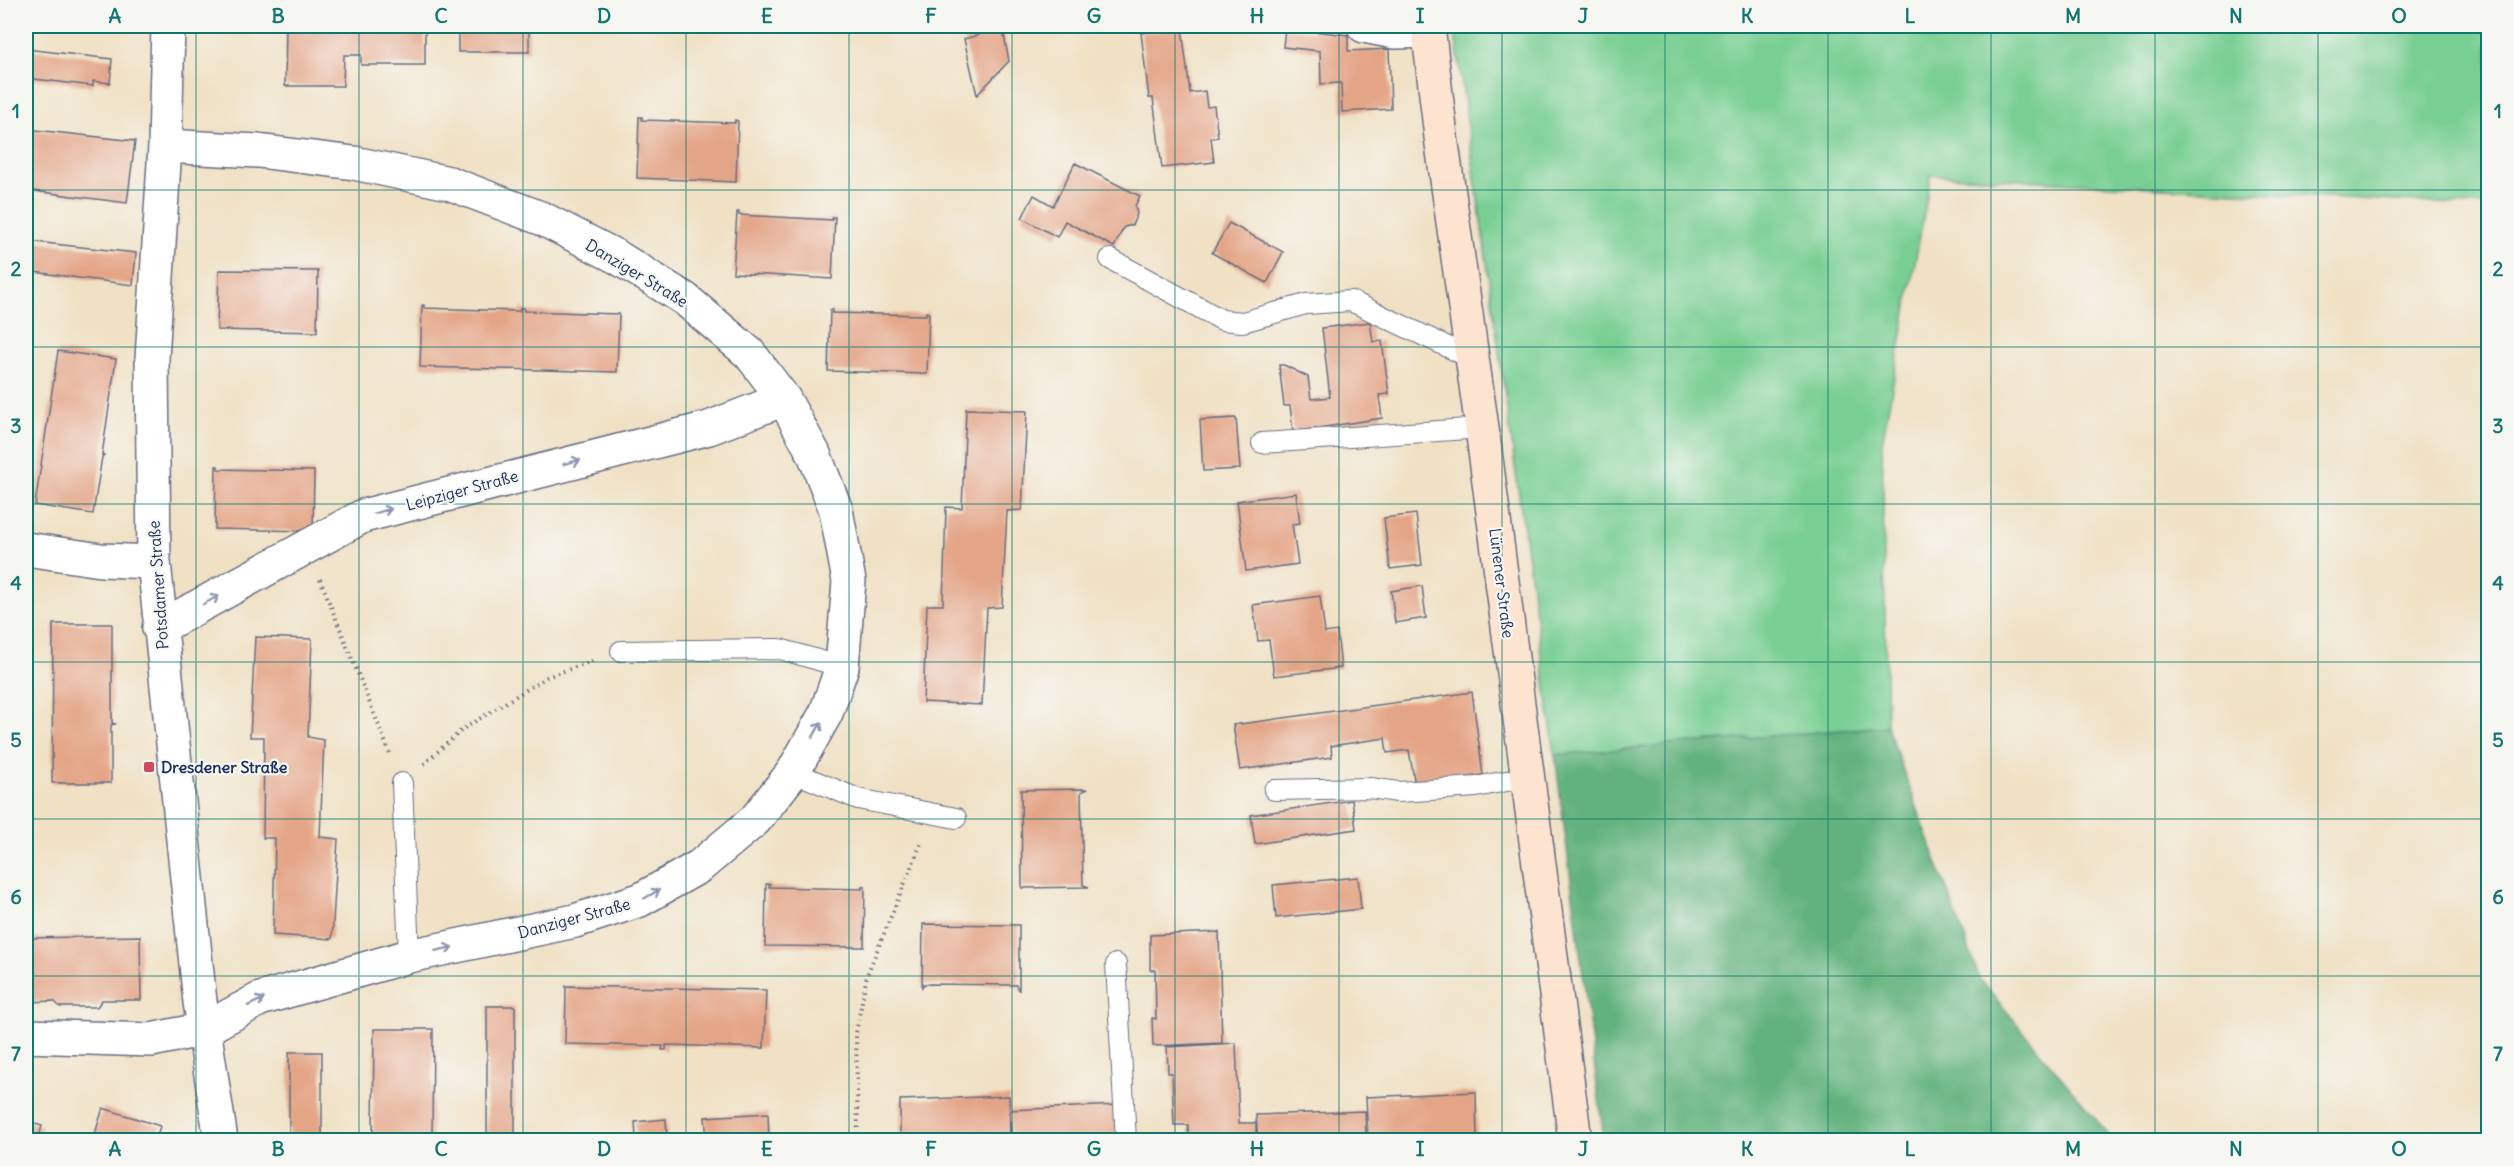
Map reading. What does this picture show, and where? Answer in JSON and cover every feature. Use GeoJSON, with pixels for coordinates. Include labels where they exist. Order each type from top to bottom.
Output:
{"type":"FeatureCollection","features":[{"type":"Feature","properties":{"kind":"main road","name":"Lünener Straße"},"geometry":{"type":"LineString","coordinates":[[1428,28],[1575,1140]]}},
{"type":"Feature","properties":{"kind":"street","name":"Potsdamer Straße"},"geometry":{"type":"LineString","coordinates":[[168,26],[165,146],[152,359],[154,562],[159,628],[205,1029],[221,1140]]}},
{"type":"Feature","properties":{"kind":"street"},"geometry":{"type":"LineString","coordinates":[[1364,26],[1395,32],[1428,28]]}},
{"type":"Feature","properties":{"kind":"street","name":"Danziger Straße"},"geometry":{"type":"LineString","coordinates":[[26,1036],[151,1040],[205,1029],[260,999],[409,956],[575,921],[640,900],[700,867],[755,820],[793,772],[826,713],[842,667],[849,580],[836,510],[814,454],[784,399],[750,354],[685,299],[616,257],[543,219],[449,183],[354,163],[258,151],[165,146]]}},
{"type":"Feature","properties":{"kind":"street","name":"Leipziger Straße"},"geometry":{"type":"LineString","coordinates":[[159,628],[363,516],[710,428],[784,399]]}},
{"type":"Feature","properties":{"kind":"street"},"geometry":{"type":"LineString","coordinates":[[26,549],[101,560],[154,562]]}},
{"type":"Feature","properties":{"kind":"lane"},"geometry":{"type":"LineString","coordinates":[[1110,259],[1222,320],[1243,322],[1306,304],[1351,301],[1473,359]]}},
{"type":"Feature","properties":{"kind":"lane"},"geometry":{"type":"LineString","coordinates":[[1262,443],[1482,428]]}},
{"type":"Feature","properties":{"kind":"lane"},"geometry":{"type":"LineString","coordinates":[[621,651],[780,649],[842,667]]}},
{"type":"Feature","properties":{"kind":"lane"},"geometry":{"type":"LineString","coordinates":[[793,772],[858,799],[956,818]]}},
{"type":"Feature","properties":{"kind":"lane"},"geometry":{"type":"LineString","coordinates":[[1274,790],[1370,789],[1398,792],[1476,787],[1527,777]]}},
{"type":"Feature","properties":{"kind":"lane"},"geometry":{"type":"LineString","coordinates":[[402,783],[409,956]]}},
{"type":"Feature","properties":{"kind":"lane"},"geometry":{"type":"LineString","coordinates":[[1116,964],[1126,1140]]}},
{"type":"Feature","properties":{"kind":"path"},"geometry":{"type":"LineString","coordinates":[[307,546],[402,783],[463,729],[547,677],[621,651]]}},
{"type":"Feature","properties":{"kind":"path"},"geometry":{"type":"LineString","coordinates":[[858,1140],[856,1033],[867,975],[933,813]]}},
{"type":"Feature","properties":{"kind":"green space"},"geometry":{"type":"Polygon","coordinates":[[[1454,26],[2488,26],[2488,206],[1931,175],[1882,443],[1887,726],[1555,755],[1454,26]]]}},
{"type":"Feature","properties":{"kind":"green space"},"geometry":{"type":"Polygon","coordinates":[[[1887,726],[1980,979],[2113,1140],[1604,1140],[1555,755],[1887,726]]]}},
{"type":"Feature","properties":{"kind":"building"},"geometry":{"type":"Polygon","coordinates":[[[286,26],[425,26],[425,65],[361,65],[361,55],[344,55],[343,86],[285,86],[286,26]]]}},
{"type":"Feature","properties":{"kind":"building"},"geometry":{"type":"Polygon","coordinates":[[[458,26],[529,26],[529,52],[458,52],[458,26]]]}},
{"type":"Feature","properties":{"kind":"building"},"geometry":{"type":"Polygon","coordinates":[[[977,26],[1014,26],[1014,29],[1003,30],[1009,61],[977,95],[964,39],[979,35],[977,26]]]}},
{"type":"Feature","properties":{"kind":"building"},"geometry":{"type":"Polygon","coordinates":[[[1182,28],[1190,93],[1205,91],[1207,107],[1214,106],[1218,137],[1211,138],[1214,162],[1162,168],[1153,98],[1149,98],[1141,33],[1182,28]]]}},
{"type":"Feature","properties":{"kind":"building"},"geometry":{"type":"Polygon","coordinates":[[[1285,28],[1348,35],[1348,51],[1389,49],[1391,109],[1342,112],[1341,83],[1321,84],[1320,51],[1283,47],[1285,28]]]}},
{"type":"Feature","properties":{"kind":"building"},"geometry":{"type":"Polygon","coordinates":[[[26,49],[112,59],[110,83],[93,81],[93,86],[26,78],[26,49]]]}},
{"type":"Feature","properties":{"kind":"building"},"geometry":{"type":"Polygon","coordinates":[[[639,117],[642,117],[642,120],[735,123],[735,120],[738,121],[736,182],[637,178],[639,117]]]}},
{"type":"Feature","properties":{"kind":"building"},"geometry":{"type":"Polygon","coordinates":[[[26,129],[135,141],[127,203],[26,190],[26,129]]]}},
{"type":"Feature","properties":{"kind":"building"},"geometry":{"type":"Polygon","coordinates":[[[1075,163],[1140,196],[1135,206],[1137,214],[1132,225],[1124,227],[1114,247],[1065,221],[1057,237],[1022,218],[1034,195],[1053,206],[1075,163]]]}},
{"type":"Feature","properties":{"kind":"building"},"geometry":{"type":"Polygon","coordinates":[[[737,212],[739,215],[832,220],[832,217],[835,217],[832,279],[733,273],[737,212]]]}},
{"type":"Feature","properties":{"kind":"building"},"geometry":{"type":"Polygon","coordinates":[[[1229,223],[1283,252],[1267,283],[1212,253],[1229,223]]]}},
{"type":"Feature","properties":{"kind":"building"},"geometry":{"type":"Polygon","coordinates":[[[26,241],[136,253],[133,285],[26,271],[26,241]]]}},
{"type":"Feature","properties":{"kind":"building"},"geometry":{"type":"Polygon","coordinates":[[[219,270],[318,271],[317,332],[217,330],[219,270]]]}},
{"type":"Feature","properties":{"kind":"building"},"geometry":{"type":"Polygon","coordinates":[[[422,305],[424,308],[520,311],[520,308],[524,308],[524,311],[619,314],[617,372],[420,367],[422,305]]]}},
{"type":"Feature","properties":{"kind":"building"},"geometry":{"type":"Polygon","coordinates":[[[830,310],[833,310],[832,313],[926,315],[926,312],[929,313],[927,374],[828,371],[830,310]]]}},
{"type":"Feature","properties":{"kind":"building"},"geometry":{"type":"Polygon","coordinates":[[[1370,322],[1373,342],[1382,341],[1389,394],[1379,395],[1382,418],[1293,432],[1290,406],[1284,406],[1279,365],[1284,365],[1308,377],[1311,399],[1330,397],[1322,328],[1370,322]]]}},
{"type":"Feature","properties":{"kind":"building"},"geometry":{"type":"Polygon","coordinates":[[[58,351],[116,359],[102,455],[104,455],[93,514],[35,505],[58,351]]]}},
{"type":"Feature","properties":{"kind":"building"},"geometry":{"type":"Polygon","coordinates":[[[966,409],[1027,411],[1022,510],[1007,511],[1002,607],[987,608],[982,705],[923,702],[927,605],[943,605],[946,507],[962,508],[966,409]]]}},
{"type":"Feature","properties":{"kind":"building"},"geometry":{"type":"Polygon","coordinates":[[[1236,418],[1240,469],[1203,471],[1200,420],[1236,418]]]}},
{"type":"Feature","properties":{"kind":"building"},"geometry":{"type":"Polygon","coordinates":[[[216,466],[218,469],[314,471],[313,531],[215,529],[216,466]]]}},
{"type":"Feature","properties":{"kind":"building"},"geometry":{"type":"Polygon","coordinates":[[[1296,493],[1300,523],[1292,524],[1298,564],[1246,571],[1237,501],[1296,493]]]}},
{"type":"Feature","properties":{"kind":"building"},"geometry":{"type":"Polygon","coordinates":[[[1416,514],[1422,565],[1390,569],[1384,518],[1416,514]]]}},
{"type":"Feature","properties":{"kind":"building"},"geometry":{"type":"Polygon","coordinates":[[[1422,586],[1426,618],[1395,623],[1391,591],[1422,586]]]}},
{"type":"Feature","properties":{"kind":"building"},"geometry":{"type":"Polygon","coordinates":[[[1320,596],[1325,633],[1337,631],[1341,668],[1274,676],[1269,640],[1258,641],[1253,605],[1320,596]]]}},
{"type":"Feature","properties":{"kind":"building"},"geometry":{"type":"Polygon","coordinates":[[[53,624],[112,624],[112,723],[115,724],[111,725],[111,783],[52,783],[53,624]]]}},
{"type":"Feature","properties":{"kind":"building"},"geometry":{"type":"Polygon","coordinates":[[[255,637],[312,639],[308,737],[324,740],[320,837],[338,839],[332,939],[273,935],[275,838],[263,838],[264,737],[250,737],[255,637]]]}},
{"type":"Feature","properties":{"kind":"building"},"geometry":{"type":"Polygon","coordinates":[[[1472,692],[1483,775],[1415,785],[1409,750],[1387,753],[1385,738],[1331,746],[1332,757],[1240,770],[1233,725],[1472,692]]]}},
{"type":"Feature","properties":{"kind":"building"},"geometry":{"type":"Polygon","coordinates":[[[1088,789],[1081,792],[1083,885],[1089,887],[1022,888],[1021,790],[1088,789]]]}},
{"type":"Feature","properties":{"kind":"building"},"geometry":{"type":"Polygon","coordinates":[[[1352,800],[1356,829],[1255,844],[1251,815],[1352,800]]]}},
{"type":"Feature","properties":{"kind":"building"},"geometry":{"type":"Polygon","coordinates":[[[1358,877],[1361,909],[1276,918],[1273,885],[1358,877]]]}},
{"type":"Feature","properties":{"kind":"building"},"geometry":{"type":"Polygon","coordinates":[[[766,884],[770,884],[769,887],[862,889],[862,886],[865,886],[864,947],[765,946],[766,884]]]}},
{"type":"Feature","properties":{"kind":"building"},"geometry":{"type":"Polygon","coordinates":[[[923,924],[1019,925],[1019,991],[1016,985],[924,984],[922,987],[923,924]]]}},
{"type":"Feature","properties":{"kind":"building"},"geometry":{"type":"Polygon","coordinates":[[[1219,932],[1222,1043],[1153,1046],[1152,1018],[1156,1019],[1155,970],[1150,970],[1150,935],[1219,932]]]}},
{"type":"Feature","properties":{"kind":"building"},"geometry":{"type":"Polygon","coordinates":[[[140,936],[141,1000],[102,1000],[97,1007],[60,1007],[54,1001],[26,1002],[26,938],[140,936]]]}},
{"type":"Feature","properties":{"kind":"building"},"geometry":{"type":"Polygon","coordinates":[[[566,986],[766,990],[764,1048],[666,1045],[666,1050],[662,1050],[663,1046],[565,1044],[566,986]]]}},
{"type":"Feature","properties":{"kind":"building"},"geometry":{"type":"Polygon","coordinates":[[[487,1006],[515,1006],[515,1140],[487,1140],[487,1006]]]}},
{"type":"Feature","properties":{"kind":"building"},"geometry":{"type":"Polygon","coordinates":[[[374,1029],[433,1029],[432,1140],[373,1140],[374,1029]]]}},
{"type":"Feature","properties":{"kind":"building"},"geometry":{"type":"Polygon","coordinates":[[[1236,1043],[1239,1123],[1256,1123],[1256,1140],[1189,1140],[1188,1125],[1174,1125],[1172,1073],[1168,1073],[1167,1047],[1236,1043]]]}},
{"type":"Feature","properties":{"kind":"building"},"geometry":{"type":"Polygon","coordinates":[[[289,1052],[322,1052],[322,1140],[289,1140],[289,1052]]]}},
{"type":"Feature","properties":{"kind":"building"},"geometry":{"type":"Polygon","coordinates":[[[1476,1092],[1477,1140],[1368,1140],[1366,1097],[1476,1092]]]}},
{"type":"Feature","properties":{"kind":"building"},"geometry":{"type":"Polygon","coordinates":[[[1009,1096],[1010,1140],[900,1140],[900,1100],[1009,1096]]]}},
{"type":"Feature","properties":{"kind":"building"},"geometry":{"type":"Polygon","coordinates":[[[1119,1105],[1120,1140],[1011,1140],[1010,1110],[1119,1105]]]}},
{"type":"Feature","properties":{"kind":"building"},"geometry":{"type":"Polygon","coordinates":[[[103,1108],[160,1126],[156,1140],[93,1140],[103,1108]]]}},
{"type":"Feature","properties":{"kind":"building"},"geometry":{"type":"Polygon","coordinates":[[[1365,1111],[1366,1140],[1258,1140],[1256,1115],[1365,1111]]]}},
{"type":"Feature","properties":{"kind":"building"},"geometry":{"type":"Polygon","coordinates":[[[768,1113],[769,1140],[707,1140],[705,1117],[768,1113]]]}},
{"type":"Feature","properties":{"kind":"building"},"geometry":{"type":"Polygon","coordinates":[[[666,1119],[667,1140],[636,1140],[635,1122],[666,1119]]]}},
{"type":"Feature","properties":{"kind":"building"},"geometry":{"type":"Polygon","coordinates":[[[26,1121],[42,1126],[38,1140],[26,1140],[26,1121]]]}},
{"type":"Feature","properties":{"kind":"place","name":"Dresdener Straße"},"geometry":{"type":"Point","coordinates":[149,767]}}]}
